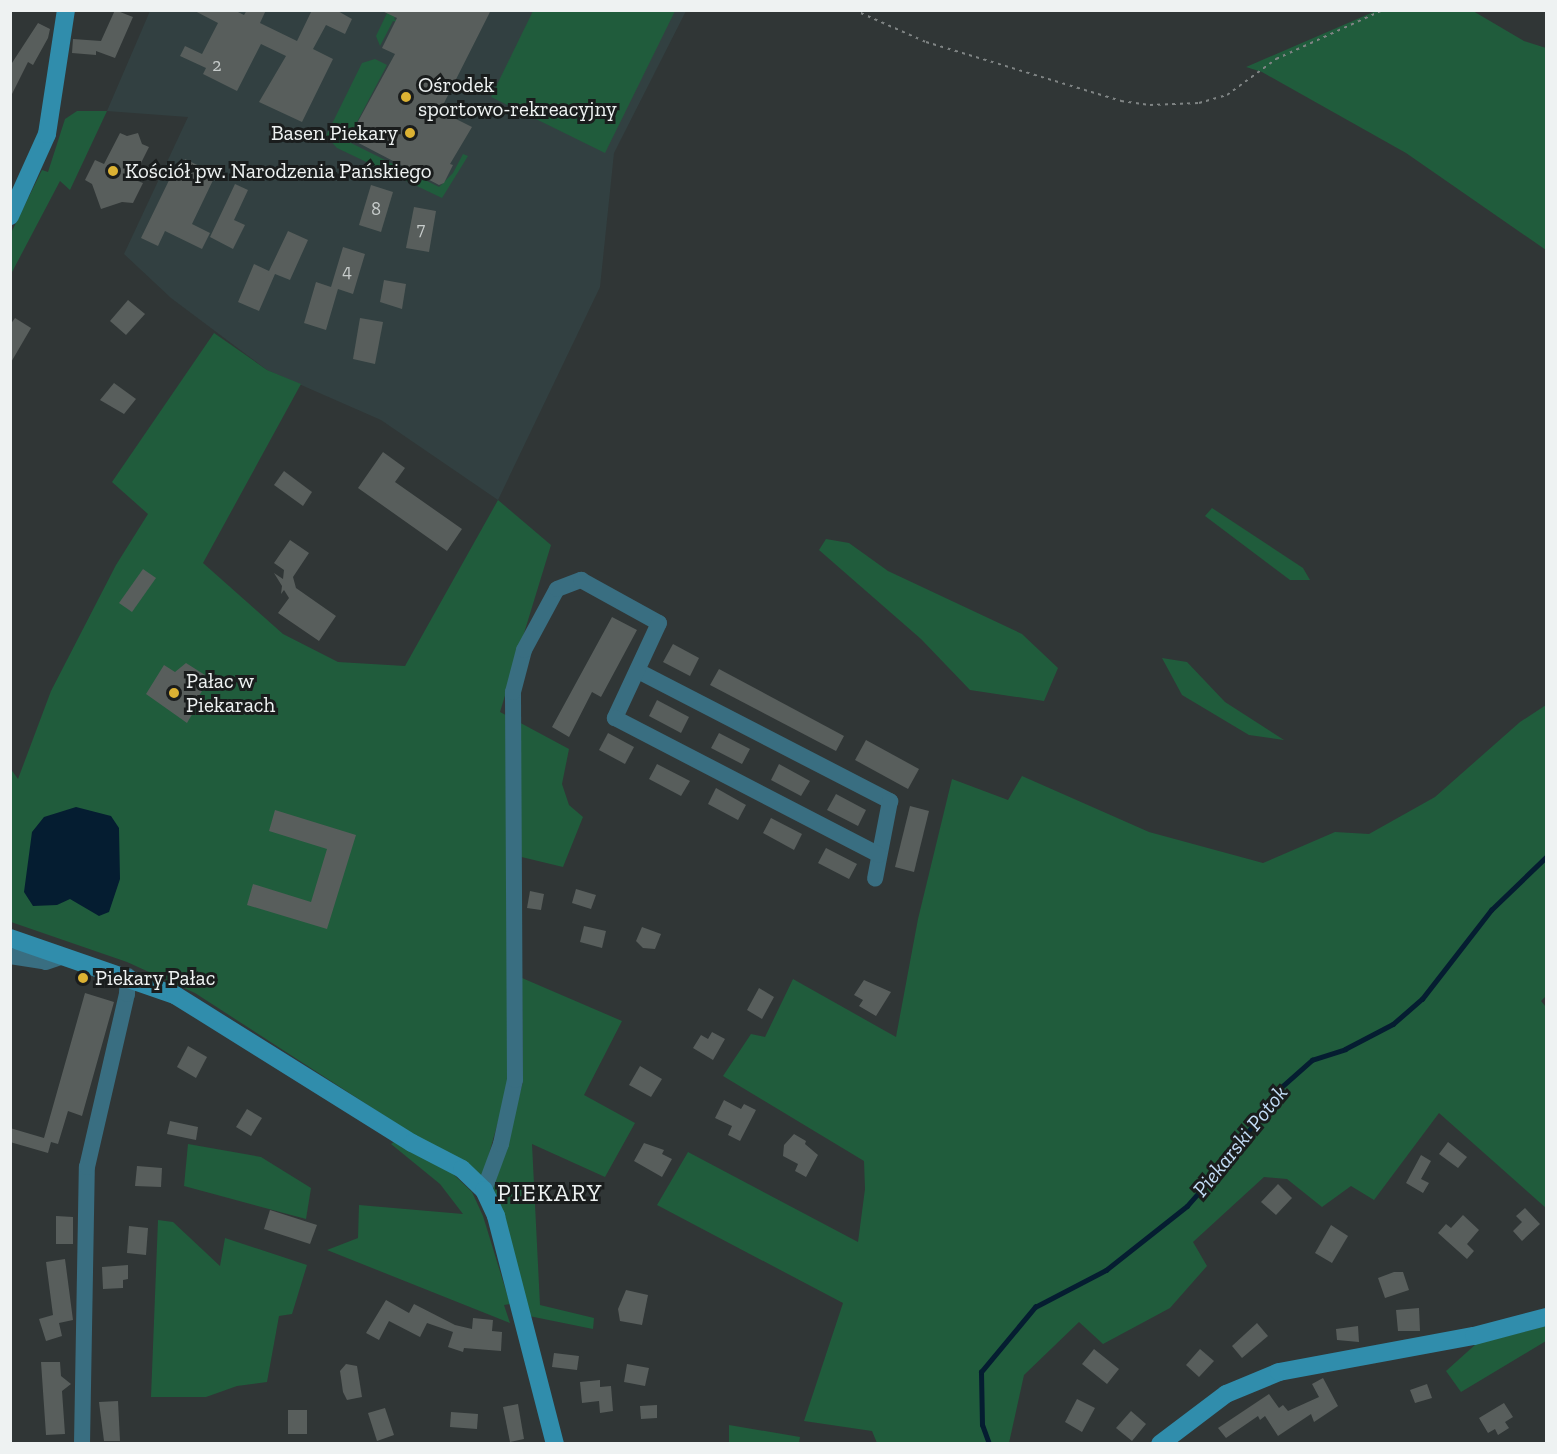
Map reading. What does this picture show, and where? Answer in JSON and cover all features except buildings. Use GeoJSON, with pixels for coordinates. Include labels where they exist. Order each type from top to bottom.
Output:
{"type":"FeatureCollection","features":[{"type":"Feature","properties":{"kind":"street"},"geometry":{"type":"LineString","coordinates":[[10,216],[47,134],[66,10]]}},
{"type":"Feature","properties":{"kind":"street"},"geometry":{"type":"LineString","coordinates":[[484,1190],[501,1144],[515,1080],[513,692],[524,650],[557,589],[581,580],[659,623],[615,718],[879,855]]}},
{"type":"Feature","properties":{"kind":"street"},"geometry":{"type":"LineString","coordinates":[[638,671],[890,801],[874,879]]}},
{"type":"Feature","properties":{"kind":"street"},"geometry":{"type":"LineString","coordinates":[[10,938],[154,985],[208,1012],[361,1112],[462,1168],[484,1190],[496,1216],[555,1443]]}},
{"type":"Feature","properties":{"kind":"street"},"geometry":{"type":"LineString","coordinates":[[10,956],[46,962],[63,956]]}},
{"type":"Feature","properties":{"kind":"street"},"geometry":{"type":"LineString","coordinates":[[82,1443],[87,1167],[127,994],[128,976]]}},
{"type":"Feature","properties":{"kind":"street"},"geometry":{"type":"LineString","coordinates":[[1160,1443],[1226,1394],[1279,1372],[1474,1336],[1546,1317]]}},
{"type":"Feature","properties":{"kind":"path"},"geometry":{"type":"LineString","coordinates":[[854,10],[926,42],[1121,101],[1150,105],[1199,103],[1227,94],[1276,59],[1383,10]]}},
{"type":"Feature","properties":{"kind":"shaded area"},"geometry":{"type":"Polygon","coordinates":[[[150,11],[686,11],[614,153],[600,287],[498,500],[381,420],[267,370],[171,298],[124,254],[188,117],[107,111],[150,11]]]}},
{"type":"Feature","properties":{"kind":"green space"},"geometry":{"type":"Polygon","coordinates":[[[1378,10],[1473,11],[1524,41],[1546,48],[1546,250],[1406,153],[1262,72],[1246,67],[1378,10]]]}},
{"type":"Feature","properties":{"kind":"green space"},"geometry":{"type":"Polygon","coordinates":[[[388,11],[398,11],[394,19],[406,25],[393,21],[380,46],[376,36],[388,11]]]}},
{"type":"Feature","properties":{"kind":"green space"},"geometry":{"type":"Polygon","coordinates":[[[533,11],[675,11],[605,153],[491,97],[533,11]]]}},
{"type":"Feature","properties":{"kind":"green space"},"geometry":{"type":"Polygon","coordinates":[[[375,59],[387,65],[347,141],[439,187],[453,173],[463,154],[468,156],[442,198],[337,148],[326,136],[362,63],[375,59]]]}},
{"type":"Feature","properties":{"kind":"green space"},"geometry":{"type":"Polygon","coordinates":[[[77,111],[107,111],[70,190],[60,181],[11,274],[10,235],[42,170],[48,172],[65,119],[77,111]]]}},
{"type":"Feature","properties":{"kind":"green space"},"geometry":{"type":"Polygon","coordinates":[[[214,333],[267,370],[301,384],[203,563],[283,634],[338,662],[405,666],[498,500],[551,545],[500,712],[569,749],[562,784],[569,805],[583,817],[563,867],[509,854],[510,1079],[482,1179],[195,993],[127,962],[11,922],[10,768],[18,779],[51,691],[116,565],[148,514],[112,482],[214,333]]]}},
{"type":"Feature","properties":{"kind":"green space"},"geometry":{"type":"Polygon","coordinates":[[[1212,508],[1303,568],[1310,580],[1290,580],[1205,516],[1212,508]]]}},
{"type":"Feature","properties":{"kind":"green space"},"geometry":{"type":"Polygon","coordinates":[[[826,539],[849,543],[888,571],[1022,634],[1058,668],[1044,701],[970,690],[921,639],[819,550],[826,539]]]}},
{"type":"Feature","properties":{"kind":"green space"},"geometry":{"type":"Polygon","coordinates":[[[1162,658],[1187,662],[1225,702],[1284,740],[1249,735],[1182,695],[1162,658]]]}},
{"type":"Feature","properties":{"kind":"green space"},"geometry":{"type":"Polygon","coordinates":[[[1546,705],[1546,996],[1541,1001],[1546,1007],[1546,1208],[1439,1113],[1374,1200],[1351,1186],[1322,1207],[1287,1179],[1264,1177],[1193,1242],[1207,1266],[1170,1308],[1103,1344],[1079,1322],[1024,1375],[1009,1443],[877,1443],[872,1431],[804,1421],[843,1303],[657,1205],[688,1152],[858,1242],[865,1189],[864,1161],[723,1076],[751,1034],[765,1037],[793,979],[896,1037],[918,919],[952,779],[1008,800],[1022,776],[1149,832],[1263,863],[1335,832],[1369,834],[1435,797],[1520,722],[1546,705]]]}},
{"type":"Feature","properties":{"kind":"green space"},"geometry":{"type":"Polygon","coordinates":[[[522,978],[622,1021],[584,1095],[635,1123],[605,1177],[532,1144],[540,1305],[594,1318],[593,1329],[529,1316],[493,1188],[523,1082],[522,978]]]}},
{"type":"Feature","properties":{"kind":"green space"},"geometry":{"type":"Polygon","coordinates":[[[395,1141],[450,1171],[472,1192],[483,1216],[510,1304],[504,1305],[510,1323],[327,1250],[358,1238],[359,1205],[463,1214],[440,1184],[391,1144],[395,1141]]]}},
{"type":"Feature","properties":{"kind":"green space"},"geometry":{"type":"Polygon","coordinates":[[[188,1144],[261,1157],[311,1188],[306,1219],[184,1186],[188,1144]]]}},
{"type":"Feature","properties":{"kind":"green space"},"geometry":{"type":"Polygon","coordinates":[[[158,1220],[173,1222],[220,1266],[225,1238],[307,1265],[292,1314],[279,1316],[267,1382],[237,1386],[206,1397],[151,1397],[158,1220]]]}},
{"type":"Feature","properties":{"kind":"green space"},"geometry":{"type":"Polygon","coordinates":[[[1546,1326],[1546,1341],[1461,1392],[1446,1371],[1476,1344],[1546,1326]]]}},
{"type":"Feature","properties":{"kind":"green space"},"geometry":{"type":"Polygon","coordinates":[[[729,1425],[800,1437],[799,1443],[729,1443],[729,1425]]]}},
{"type":"Feature","properties":{"kind":"water"},"geometry":{"type":"Polygon","coordinates":[[[76,807],[111,816],[119,828],[120,879],[109,912],[99,916],[70,899],[57,905],[33,906],[24,892],[32,832],[44,817],[76,807]]]}},
{"type":"Feature","properties":{"kind":"waterway","name":"Piekarski Potok"},"geometry":{"type":"LineString","coordinates":[[989,1444],[982,1425],[981,1372],[1035,1307],[1106,1270],[1187,1206],[1231,1156],[1277,1091],[1312,1060],[1345,1049],[1393,1024],[1422,999],[1491,910],[1546,857]]}},
{"type":"Feature","properties":{"kind":"place","name":"Ośrodek sportowo-rekreacyjny"},"geometry":{"type":"Point","coordinates":[406,97]}},
{"type":"Feature","properties":{"kind":"place","name":"Basen Piekary"},"geometry":{"type":"Point","coordinates":[410,133]}},
{"type":"Feature","properties":{"kind":"place","name":"Kościół pw. Narodzenia Pańskiego"},"geometry":{"type":"Point","coordinates":[113,171]}},
{"type":"Feature","properties":{"kind":"place","name":"Pałac w Piekarach"},"geometry":{"type":"Point","coordinates":[174,693]}},
{"type":"Feature","properties":{"kind":"place","name":"Piekary Pałac"},"geometry":{"type":"Point","coordinates":[83,978]}},
{"type":"Feature","properties":{"kind":"district","name":"PIEKARY"},"geometry":{"type":"Point","coordinates":[550,1193]}}]}
